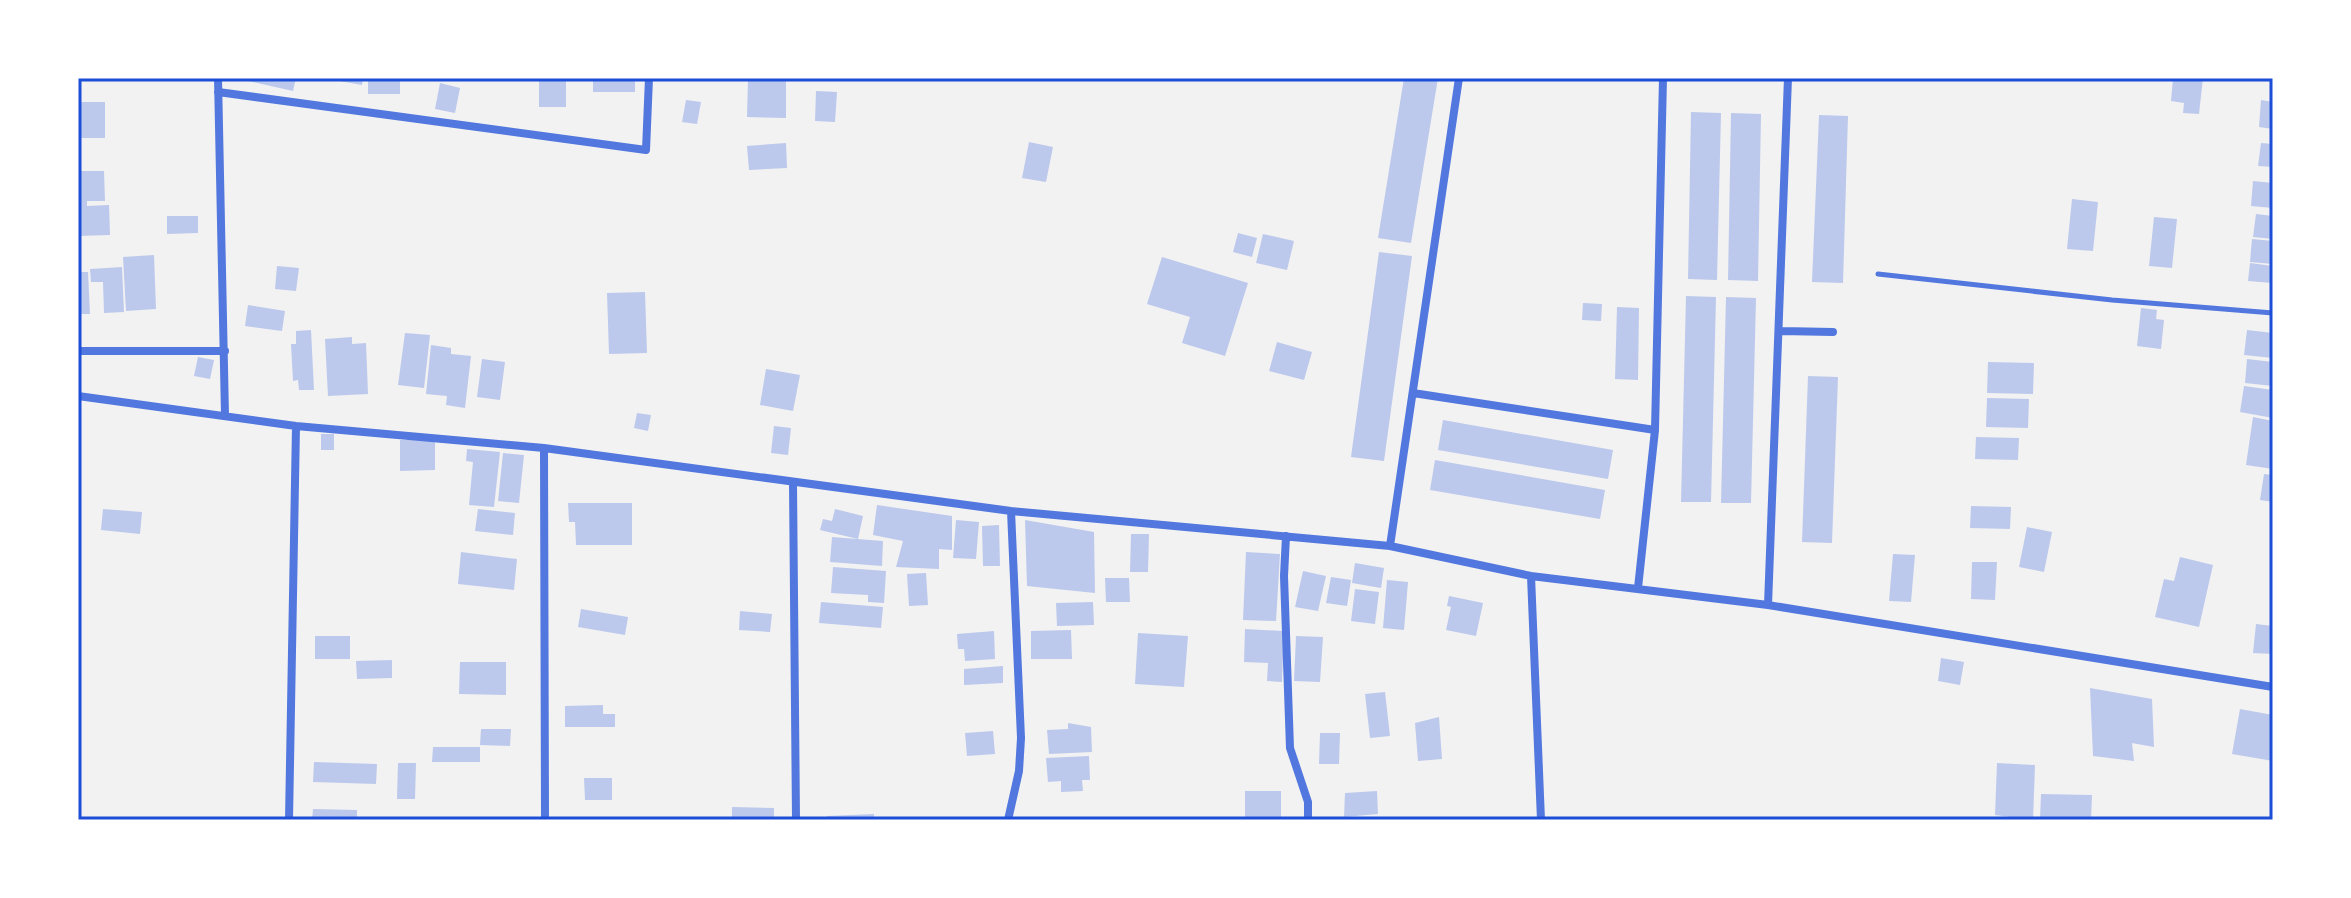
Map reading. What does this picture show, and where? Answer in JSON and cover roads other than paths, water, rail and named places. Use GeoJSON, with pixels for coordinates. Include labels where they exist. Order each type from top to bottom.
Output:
{"type":"FeatureCollection","features":[{"type":"Feature","properties":{"kind":"street"},"geometry":{"type":"LineString","coordinates":[[218,78],[225,415]]}},
{"type":"Feature","properties":{"kind":"street"},"geometry":{"type":"LineString","coordinates":[[218,92],[646,150],[649,78]]}},
{"type":"Feature","properties":{"kind":"street"},"geometry":{"type":"LineString","coordinates":[[1390,546],[1459,78]]}},
{"type":"Feature","properties":{"kind":"street"},"geometry":{"type":"LineString","coordinates":[[1638,588],[1655,430],[1663,78]]}},
{"type":"Feature","properties":{"kind":"street"},"geometry":{"type":"LineString","coordinates":[[1768,605],[1781,331],[1788,78]]}},
{"type":"Feature","properties":{"kind":"street"},"geometry":{"type":"LineString","coordinates":[[1781,331],[1833,332]]}},
{"type":"Feature","properties":{"kind":"street"},"geometry":{"type":"LineString","coordinates":[[78,351],[225,351]]}},
{"type":"Feature","properties":{"kind":"street"},"geometry":{"type":"LineString","coordinates":[[1413,393],[1655,430]]}},
{"type":"Feature","properties":{"kind":"street"},"geometry":{"type":"LineString","coordinates":[[78,396],[296,426],[544,448],[1011,511],[1390,546],[1531,576],[1768,605],[2273,687]]}},
{"type":"Feature","properties":{"kind":"street"},"geometry":{"type":"LineString","coordinates":[[289,820],[296,426]]}},
{"type":"Feature","properties":{"kind":"street"},"geometry":{"type":"LineString","coordinates":[[544,448],[545,820]]}},
{"type":"Feature","properties":{"kind":"street"},"geometry":{"type":"LineString","coordinates":[[793,483],[796,820]]}},
{"type":"Feature","properties":{"kind":"street"},"geometry":{"type":"LineString","coordinates":[[1008,820],[1019,771],[1021,738],[1011,511]]}},
{"type":"Feature","properties":{"kind":"street"},"geometry":{"type":"LineString","coordinates":[[1286,536],[1284,576],[1290,748],[1308,802],[1308,820]]}},
{"type":"Feature","properties":{"kind":"street"},"geometry":{"type":"LineString","coordinates":[[1531,576],[1541,820]]}},
{"type":"Feature","properties":{"kind":"lane"},"geometry":{"type":"LineString","coordinates":[[1878,274],[2112,300],[2273,313]]}}]}
